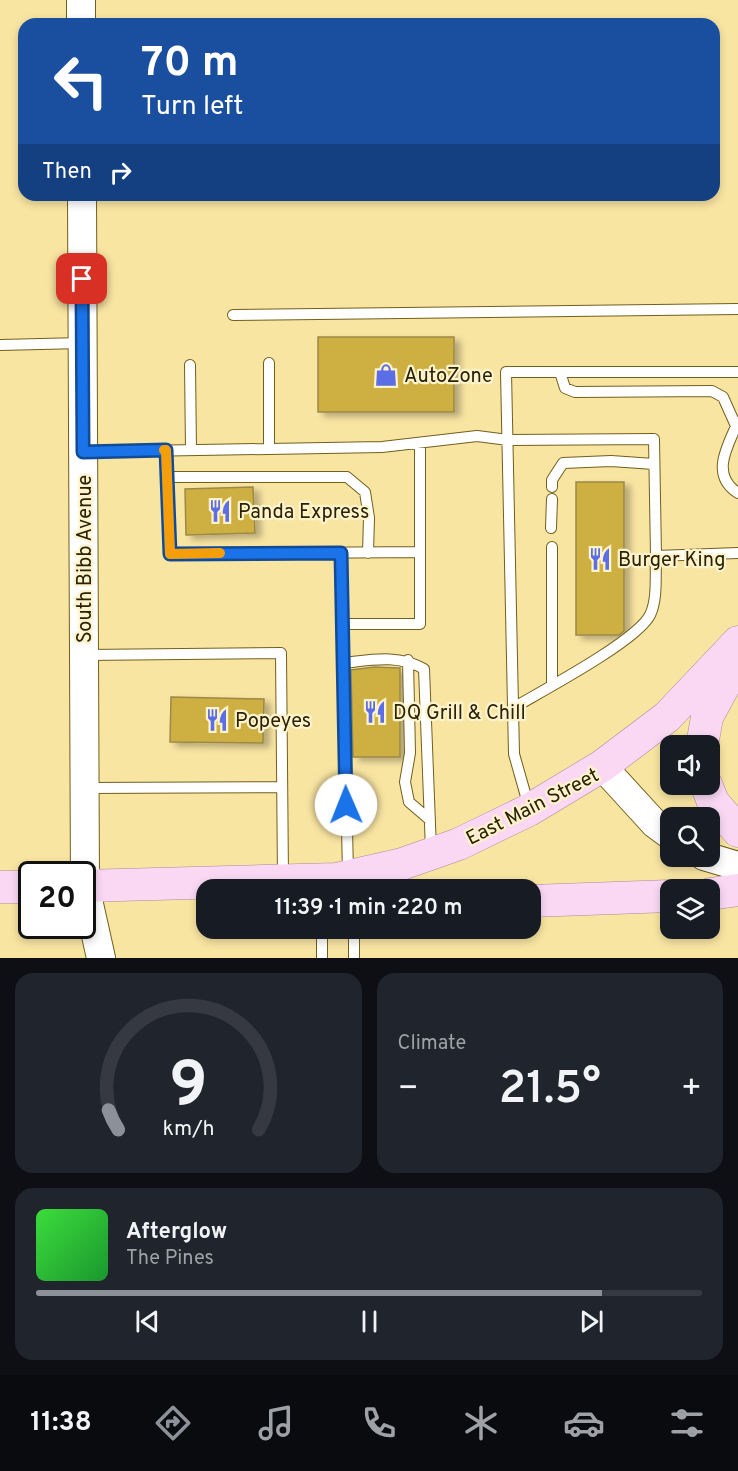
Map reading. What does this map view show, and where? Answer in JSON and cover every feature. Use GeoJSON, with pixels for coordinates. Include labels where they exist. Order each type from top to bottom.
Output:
{"type":"FeatureCollection","features":[{"type":"Feature","properties":{"kind":"main road"},"geometry":{"type":"LineString","coordinates":[[81,0],[81,18]]}},
{"type":"Feature","properties":{"kind":"main road","name":"South Bibb Avenue"},"geometry":{"type":"LineString","coordinates":[[82,201],[84,861]]}},
{"type":"Feature","properties":{"kind":"main road"},"geometry":{"type":"LineString","coordinates":[[602,766],[667,717],[738,642]]}},
{"type":"Feature","properties":{"kind":"main road"},"geometry":{"type":"LineString","coordinates":[[704,735],[707,717],[738,660]]}},
{"type":"Feature","properties":{"kind":"main road","name":"East Main Street"},"geometry":{"type":"LineString","coordinates":[[360,879],[459,844],[530,810],[602,766],[660,828]]}},
{"type":"Feature","properties":{"kind":"main road"},"geometry":{"type":"LineString","coordinates":[[710,795],[713,802],[738,831]]}},
{"type":"Feature","properties":{"kind":"main road"},"geometry":{"type":"LineString","coordinates":[[720,861],[738,866]]}},
{"type":"Feature","properties":{"kind":"main road","name":"East Main Street"},"geometry":{"type":"LineString","coordinates":[[96,886],[196,883]]}},
{"type":"Feature","properties":{"kind":"main road"},"geometry":{"type":"LineString","coordinates":[[0,887],[18,887]]}},
{"type":"Feature","properties":{"kind":"main road"},"geometry":{"type":"LineString","coordinates":[[720,893],[738,890]]}},
{"type":"Feature","properties":{"kind":"main road"},"geometry":{"type":"LineString","coordinates":[[541,901],[660,896]]}},
{"type":"Feature","properties":{"kind":"main road","name":"South Bibb Avenue"},"geometry":{"type":"LineString","coordinates":[[96,937],[101,958]]}},
{"type":"Feature","properties":{"kind":"lane"},"geometry":{"type":"LineString","coordinates":[[233,315],[738,309]]}},
{"type":"Feature","properties":{"kind":"lane"},"geometry":{"type":"LineString","coordinates":[[0,345],[83,343]]}},
{"type":"Feature","properties":{"kind":"lane"},"geometry":{"type":"LineString","coordinates":[[269,363],[269,449]]}},
{"type":"Feature","properties":{"kind":"lane"},"geometry":{"type":"LineString","coordinates":[[190,364],[191,450]]}},
{"type":"Feature","properties":{"kind":"lane"},"geometry":{"type":"LineString","coordinates":[[530,810],[514,754],[506,372],[738,372]]}},
{"type":"Feature","properties":{"kind":"lane"},"geometry":{"type":"LineString","coordinates":[[560,372],[565,388],[574,392],[712,391],[723,397],[737,424],[724,459],[722,476],[727,486],[738,493]]}},
{"type":"Feature","properties":{"kind":"lane"},"geometry":{"type":"LineString","coordinates":[[83,452],[382,447],[477,436],[508,440],[654,439],[656,556],[655,593],[650,615],[635,634],[513,708]]}},
{"type":"Feature","properties":{"kind":"lane"},"geometry":{"type":"LineString","coordinates":[[342,624],[420,624],[420,443]]}},
{"type":"Feature","properties":{"kind":"lane"},"geometry":{"type":"LineString","coordinates":[[166,450],[170,554],[420,552]]}},
{"type":"Feature","properties":{"kind":"lane"},"geometry":{"type":"LineString","coordinates":[[552,487],[552,480],[563,463],[654,464]]}},
{"type":"Feature","properties":{"kind":"lane"},"geometry":{"type":"LineString","coordinates":[[167,477],[347,477],[365,492],[369,518],[368,553]]}},
{"type":"Feature","properties":{"kind":"lane"},"geometry":{"type":"LineString","coordinates":[[551,528],[552,499]]}},
{"type":"Feature","properties":{"kind":"lane"},"geometry":{"type":"LineString","coordinates":[[552,547],[552,685]]}},
{"type":"Feature","properties":{"kind":"lane"},"geometry":{"type":"LineString","coordinates":[[341,553],[346,879]]}},
{"type":"Feature","properties":{"kind":"lane"},"geometry":{"type":"LineString","coordinates":[[656,556],[738,554]]}},
{"type":"Feature","properties":{"kind":"lane"},"geometry":{"type":"LineString","coordinates":[[84,655],[281,653],[283,879]]}},
{"type":"Feature","properties":{"kind":"lane"},"geometry":{"type":"LineString","coordinates":[[343,663],[380,659],[408,660],[424,669],[432,853]]}},
{"type":"Feature","properties":{"kind":"lane"},"geometry":{"type":"LineString","coordinates":[[408,660],[410,753],[405,782],[409,802],[430,820]]}},
{"type":"Feature","properties":{"kind":"lane"},"geometry":{"type":"LineString","coordinates":[[84,788],[282,787]]}},
{"type":"Feature","properties":{"kind":"lane"},"geometry":{"type":"LineString","coordinates":[[322,958],[323,939]]}},
{"type":"Feature","properties":{"kind":"lane"},"geometry":{"type":"LineString","coordinates":[[354,939],[354,958]]}},
{"type":"Feature","properties":{"kind":"building","name":"AutoZone"},"geometry":{"type":"Polygon","coordinates":[[[318,337],[454,337],[454,412],[318,412],[318,337]]]}},
{"type":"Feature","properties":{"kind":"building","name":"Burger King"},"geometry":{"type":"Polygon","coordinates":[[[576,482],[624,482],[624,631],[619,635],[576,635],[576,482]]]}},
{"type":"Feature","properties":{"kind":"building","name":"Panda Express"},"geometry":{"type":"Polygon","coordinates":[[[253,487],[255,533],[186,535],[185,489],[253,487]]]}},
{"type":"Feature","properties":{"kind":"building","name":"DQ Grill & Chill"},"geometry":{"type":"Polygon","coordinates":[[[374,667],[400,668],[400,757],[353,757],[351,670],[374,667]]]}},
{"type":"Feature","properties":{"kind":"building","name":"Popeyes"},"geometry":{"type":"Polygon","coordinates":[[[171,697],[264,699],[263,743],[170,742],[171,697]]]}},
{"type":"Feature","properties":{"kind":"slow traffic"},"geometry":{"type":"LineString","coordinates":[[164,450],[166,450],[170,554],[220,553]]}},
{"type":"Feature","properties":{"kind":"place","name":"AutoZone"},"geometry":{"type":"Point","coordinates":[386,375]}},
{"type":"Feature","properties":{"kind":"place","name":"Panda Express"},"geometry":{"type":"Point","coordinates":[220,511]}},
{"type":"Feature","properties":{"kind":"place","name":"Burger King"},"geometry":{"type":"Point","coordinates":[600,559]}},
{"type":"Feature","properties":{"kind":"place","name":"DQ Grill & Chill"},"geometry":{"type":"Point","coordinates":[375,712]}},
{"type":"Feature","properties":{"kind":"place","name":"Popeyes"},"geometry":{"type":"Point","coordinates":[217,720]}},
{"type":"Feature","properties":{"kind":"route"},"geometry":{"type":"LineString","coordinates":[[82,279],[83,452],[166,450],[170,554],[341,553],[346,805]]}}]}
